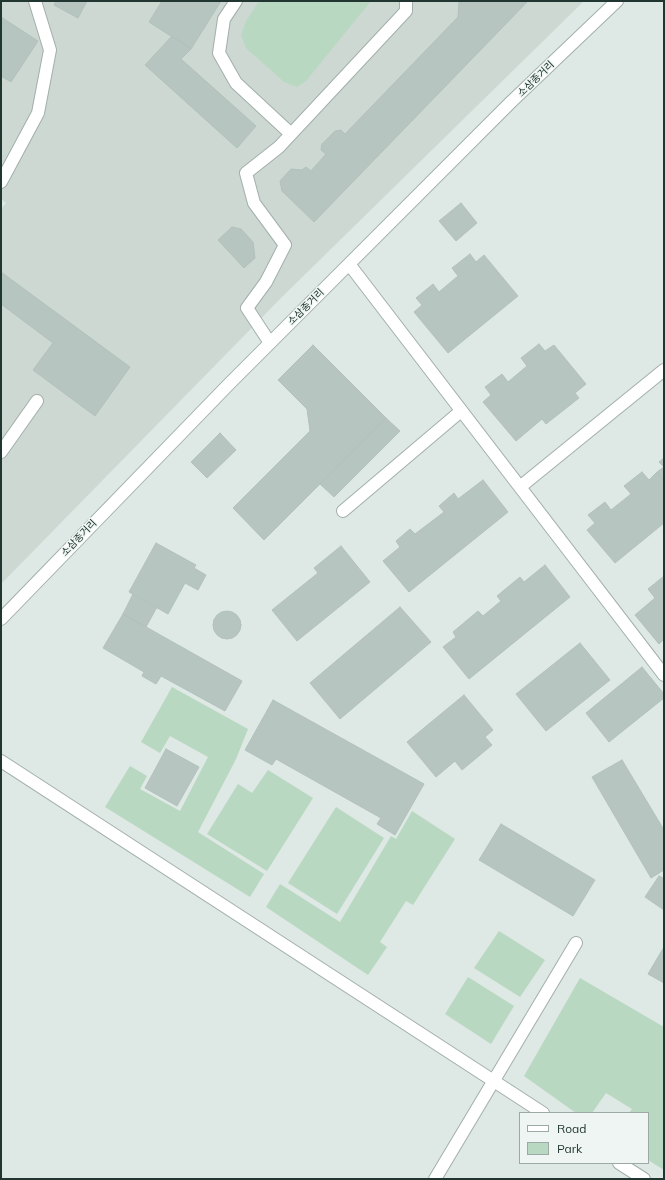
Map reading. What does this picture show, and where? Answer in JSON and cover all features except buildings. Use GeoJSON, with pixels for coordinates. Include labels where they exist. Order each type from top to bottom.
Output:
{"type":"FeatureCollection","features":[{"type":"Feature","properties":{"kind":"street"},"geometry":{"type":"LineString","coordinates":[[1,182],[38,113],[44,85],[50,50],[35,1]]}},
{"type":"Feature","properties":{"kind":"street"},"geometry":{"type":"LineString","coordinates":[[236,1],[224,19],[218,53],[236,83],[291,134]]}},
{"type":"Feature","properties":{"kind":"street"},"geometry":{"type":"LineString","coordinates":[[270,343],[247,308],[266,282],[284,245],[254,203],[246,172],[279,147],[406,11],[406,1]]}},
{"type":"Feature","properties":{"kind":"street","name":"소삼종거리"},"geometry":{"type":"LineString","coordinates":[[1,619],[270,343],[511,102],[617,1]]}},
{"type":"Feature","properties":{"kind":"street"},"geometry":{"type":"LineString","coordinates":[[349,264],[664,675]]}},
{"type":"Feature","properties":{"kind":"street"},"geometry":{"type":"LineString","coordinates":[[520,487],[664,370]]}},
{"type":"Feature","properties":{"kind":"street"},"geometry":{"type":"LineString","coordinates":[[1,452],[37,401]]}},
{"type":"Feature","properties":{"kind":"street"},"geometry":{"type":"LineString","coordinates":[[343,511],[461,411]]}},
{"type":"Feature","properties":{"kind":"street"},"geometry":{"type":"LineString","coordinates":[[1,761],[541,1112]]}},
{"type":"Feature","properties":{"kind":"street"},"geometry":{"type":"LineString","coordinates":[[435,1179],[576,943]]}},
{"type":"Feature","properties":{"kind":"street"},"geometry":{"type":"LineString","coordinates":[[621,1164],[644,1179]]}},
{"type":"Feature","properties":{"kind":"shaded area"},"geometry":{"type":"Polygon","coordinates":[[[1,1],[584,1],[282,297],[1,584],[1,209],[6,203],[1,199],[1,1]]]}},
{"type":"Feature","properties":{"kind":"green space"},"geometry":{"type":"Polygon","coordinates":[[[259,1],[371,1],[306,81],[297,87],[284,82],[246,48],[241,35],[246,21],[259,1]]]}},
{"type":"Feature","properties":{"kind":"green space"},"geometry":{"type":"Polygon","coordinates":[[[172,687],[248,729],[236,759],[198,832],[264,874],[250,897],[105,807],[130,766],[147,776],[140,789],[180,811],[208,757],[170,736],[160,753],[141,742],[172,687]]]}},
{"type":"Feature","properties":{"kind":"green space"},"geometry":{"type":"Polygon","coordinates":[[[268,770],[313,798],[267,871],[207,834],[238,784],[252,793],[268,770]]]}},
{"type":"Feature","properties":{"kind":"green space"},"geometry":{"type":"Polygon","coordinates":[[[336,807],[384,838],[337,914],[288,883],[336,807]]]}},
{"type":"Feature","properties":{"kind":"green space"},"geometry":{"type":"Polygon","coordinates":[[[412,811],[455,839],[413,905],[406,901],[380,942],[387,947],[368,975],[266,907],[280,884],[340,922],[391,836],[396,839],[412,811]]]}},
{"type":"Feature","properties":{"kind":"green space"},"geometry":{"type":"Polygon","coordinates":[[[499,931],[545,960],[520,997],[474,968],[499,931]]]}},
{"type":"Feature","properties":{"kind":"green space"},"geometry":{"type":"Polygon","coordinates":[[[468,977],[514,1006],[491,1044],[445,1014],[468,977]]]}},
{"type":"Feature","properties":{"kind":"green space"},"geometry":{"type":"Polygon","coordinates":[[[580,978],[664,1027],[664,1170],[649,1161],[649,1112],[630,1112],[632,1109],[606,1093],[593,1112],[575,1112],[524,1076],[580,978]]]}}]}
